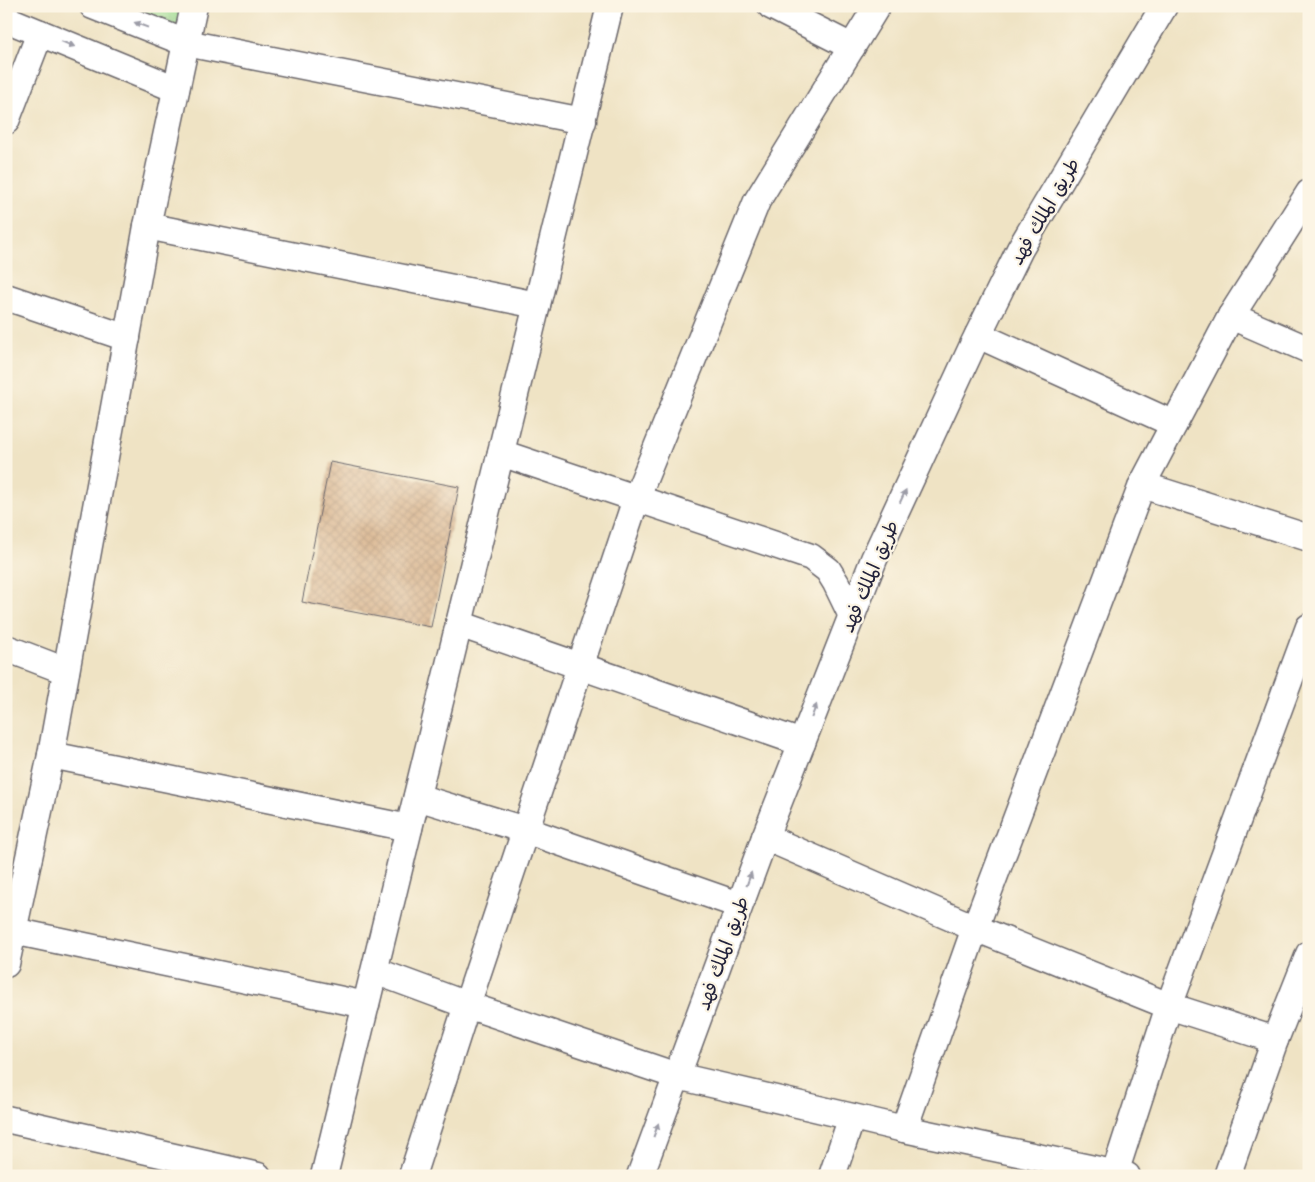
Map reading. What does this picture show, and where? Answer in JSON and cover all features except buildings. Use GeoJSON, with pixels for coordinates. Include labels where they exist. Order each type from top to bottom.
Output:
{"type":"FeatureCollection","features":[{"type":"Feature","properties":{"kind":"street"},"geometry":{"type":"LineString","coordinates":[[92,6],[186,43],[582,121]]}},
{"type":"Feature","properties":{"kind":"street"},"geometry":{"type":"LineString","coordinates":[[6,964],[51,755],[147,226],[194,6]]}},
{"type":"Feature","properties":{"kind":"street"},"geometry":{"type":"LineString","coordinates":[[324,1176],[610,6]]}},
{"type":"Feature","properties":{"kind":"street"},"geometry":{"type":"LineString","coordinates":[[771,6],[852,47]]}},
{"type":"Feature","properties":{"kind":"street"},"geometry":{"type":"LineString","coordinates":[[412,1176],[636,499],[757,201],[877,6]]}},
{"type":"Feature","properties":{"kind":"street","name":"طريق الملك فهد"},"geometry":{"type":"LineString","coordinates":[[640,1176],[764,837],[874,559],[1020,249],[1164,6]]}},
{"type":"Feature","properties":{"kind":"street"},"geometry":{"type":"LineString","coordinates":[[6,19],[176,89]]}},
{"type":"Feature","properties":{"kind":"street"},"geometry":{"type":"LineString","coordinates":[[6,121],[40,33]]}},
{"type":"Feature","properties":{"kind":"street"},"geometry":{"type":"LineString","coordinates":[[904,1129],[975,928],[1142,485],[1231,316],[1309,194]]}},
{"type":"Feature","properties":{"kind":"street"},"geometry":{"type":"LineString","coordinates":[[147,226],[537,305]]}},
{"type":"Feature","properties":{"kind":"street"},"geometry":{"type":"LineString","coordinates":[[6,297],[127,338]]}},
{"type":"Feature","properties":{"kind":"street"},"geometry":{"type":"LineString","coordinates":[[1231,316],[1309,350]]}},
{"type":"Feature","properties":{"kind":"street"},"geometry":{"type":"LineString","coordinates":[[978,335],[1174,424]]}},
{"type":"Feature","properties":{"kind":"street"},"geometry":{"type":"LineString","coordinates":[[501,453],[811,557],[828,570],[852,616]]}},
{"type":"Feature","properties":{"kind":"street"},"geometry":{"type":"LineString","coordinates":[[1142,485],[1309,538]]}},
{"type":"Feature","properties":{"kind":"street"},"geometry":{"type":"LineString","coordinates":[[459,624],[802,743]]}},
{"type":"Feature","properties":{"kind":"street"},"geometry":{"type":"LineString","coordinates":[[374,971],[467,1005],[676,1076],[904,1129],[1028,1166],[1121,1175],[1169,1006],[1309,627]]}},
{"type":"Feature","properties":{"kind":"street"},"geometry":{"type":"LineString","coordinates":[[6,648],[66,671]]}},
{"type":"Feature","properties":{"kind":"street"},"geometry":{"type":"LineString","coordinates":[[51,755],[409,828]]}},
{"type":"Feature","properties":{"kind":"street"},"geometry":{"type":"LineString","coordinates":[[417,797],[525,830],[739,905]]}},
{"type":"Feature","properties":{"kind":"street"},"geometry":{"type":"LineString","coordinates":[[764,837],[975,928],[1169,1006],[1275,1040]]}},
{"type":"Feature","properties":{"kind":"street"},"geometry":{"type":"LineString","coordinates":[[13,931],[366,1005]]}},
{"type":"Feature","properties":{"kind":"street"},"geometry":{"type":"LineString","coordinates":[[1227,1176],[1275,1040],[1309,954]]}},
{"type":"Feature","properties":{"kind":"street"},"geometry":{"type":"LineString","coordinates":[[832,1176],[852,1117]]}},
{"type":"Feature","properties":{"kind":"street"},"geometry":{"type":"LineString","coordinates":[[6,1119],[258,1176]]}},
{"type":"Feature","properties":{"kind":"green space"},"geometry":{"type":"Polygon","coordinates":[[[93,6],[194,6],[186,43],[93,6]]]}}]}
